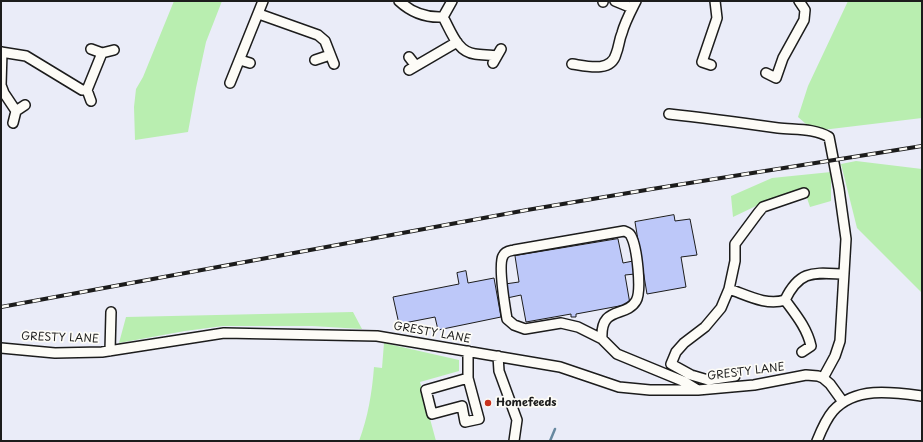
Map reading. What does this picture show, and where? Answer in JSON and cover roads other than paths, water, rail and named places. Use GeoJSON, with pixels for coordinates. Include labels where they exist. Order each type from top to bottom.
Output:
{"type":"FeatureCollection","features":[{"type":"Feature","properties":{"kind":"street"},"geometry":{"type":"LineString","coordinates":[[230,83],[263,1]]}},
{"type":"Feature","properties":{"kind":"street"},"geometry":{"type":"LineString","coordinates":[[399,1],[419,14],[431,17],[443,17]]}},
{"type":"Feature","properties":{"kind":"street"},"geometry":{"type":"LineString","coordinates":[[443,17],[452,1]]}},
{"type":"Feature","properties":{"kind":"street"},"geometry":{"type":"LineString","coordinates":[[572,64],[599,67],[606,66],[616,56],[621,33],[634,5],[615,1]]}},
{"type":"Feature","properties":{"kind":"street"},"geometry":{"type":"LineString","coordinates":[[703,62],[717,18],[715,1]]}},
{"type":"Feature","properties":{"kind":"street"},"geometry":{"type":"LineString","coordinates":[[766,73],[780,80],[783,58],[805,16],[805,10],[799,1]]}},
{"type":"Feature","properties":{"kind":"street"},"geometry":{"type":"LineString","coordinates":[[259,14],[318,36],[325,42],[332,60],[315,60]]}},
{"type":"Feature","properties":{"kind":"street"},"geometry":{"type":"LineString","coordinates":[[443,17],[457,42],[463,49],[471,53],[497,56]]}},
{"type":"Feature","properties":{"kind":"street"},"geometry":{"type":"LineString","coordinates":[[409,57],[413,68],[457,42]]}},
{"type":"Feature","properties":{"kind":"street"},"geometry":{"type":"LineString","coordinates":[[91,49],[102,53],[114,50]]}},
{"type":"Feature","properties":{"kind":"street"},"geometry":{"type":"LineString","coordinates":[[16,111],[4,93],[1,85],[2,52],[26,56],[82,90],[87,90]]}},
{"type":"Feature","properties":{"kind":"street"},"geometry":{"type":"LineString","coordinates":[[91,100],[87,90],[102,53]]}},
{"type":"Feature","properties":{"kind":"street"},"geometry":{"type":"LineString","coordinates":[[240,60],[250,64]]}},
{"type":"Feature","properties":{"kind":"street"},"geometry":{"type":"LineString","coordinates":[[13,123],[16,111],[25,104]]}},
{"type":"Feature","properties":{"kind":"street"},"geometry":{"type":"LineString","coordinates":[[668,114],[814,131],[828,137],[839,190],[846,239],[840,341],[835,356],[823,378],[830,384],[843,402]]}},
{"type":"Feature","properties":{"kind":"street"},"geometry":{"type":"LineString","coordinates":[[735,376],[708,380],[692,375],[672,364],[676,352],[684,343],[705,327],[721,308],[729,289],[736,260],[735,244],[758,213],[763,207],[804,193]]}},
{"type":"Feature","properties":{"kind":"street"},"geometry":{"type":"LineString","coordinates":[[602,339],[601,328],[605,320],[613,314],[632,306],[637,300],[639,276],[633,242],[628,232],[624,231],[508,251],[504,254],[502,258],[502,282],[507,319],[514,325],[525,328],[561,323],[578,327],[602,339],[617,354],[685,382],[698,390]]}},
{"type":"Feature","properties":{"kind":"street"},"geometry":{"type":"LineString","coordinates":[[729,289],[764,302],[777,302],[785,300],[797,281],[808,274],[844,274]]}},
{"type":"Feature","properties":{"kind":"street"},"geometry":{"type":"LineString","coordinates":[[785,300],[802,321],[808,336],[811,346],[802,352]]}},
{"type":"Feature","properties":{"kind":"street"},"geometry":{"type":"LineString","coordinates":[[110,312],[110,351]]}},
{"type":"Feature","properties":{"kind":"street","name":"GRESTY LANE"},"geometry":{"type":"LineString","coordinates":[[1,348],[55,352],[102,352],[224,333],[377,336],[560,367],[619,387],[650,390],[698,390],[754,385],[806,375],[823,378]]}},
{"type":"Feature","properties":{"kind":"street"},"geometry":{"type":"LineString","coordinates":[[468,351],[468,378],[479,419],[465,422],[462,406],[432,414],[426,390],[468,378]]}},
{"type":"Feature","properties":{"kind":"street"},"geometry":{"type":"LineString","coordinates":[[498,356],[499,371],[517,420],[514,441]]}},
{"type":"Feature","properties":{"kind":"street"},"geometry":{"type":"LineString","coordinates":[[817,441],[829,417],[843,402],[854,396],[874,393],[922,396]]}},
{"type":"Feature","properties":{"kind":"waterway"},"geometry":{"type":"LineString","coordinates":[[550,441],[555,429]]}},
{"type":"Feature","properties":{"kind":"railway"},"geometry":{"type":"LineString","coordinates":[[1,307],[527,210],[922,146]]}},
{"type":"Feature","properties":{"kind":"place","name":"Homefeeds"},"geometry":{"type":"Point","coordinates":[488,403]}}]}
